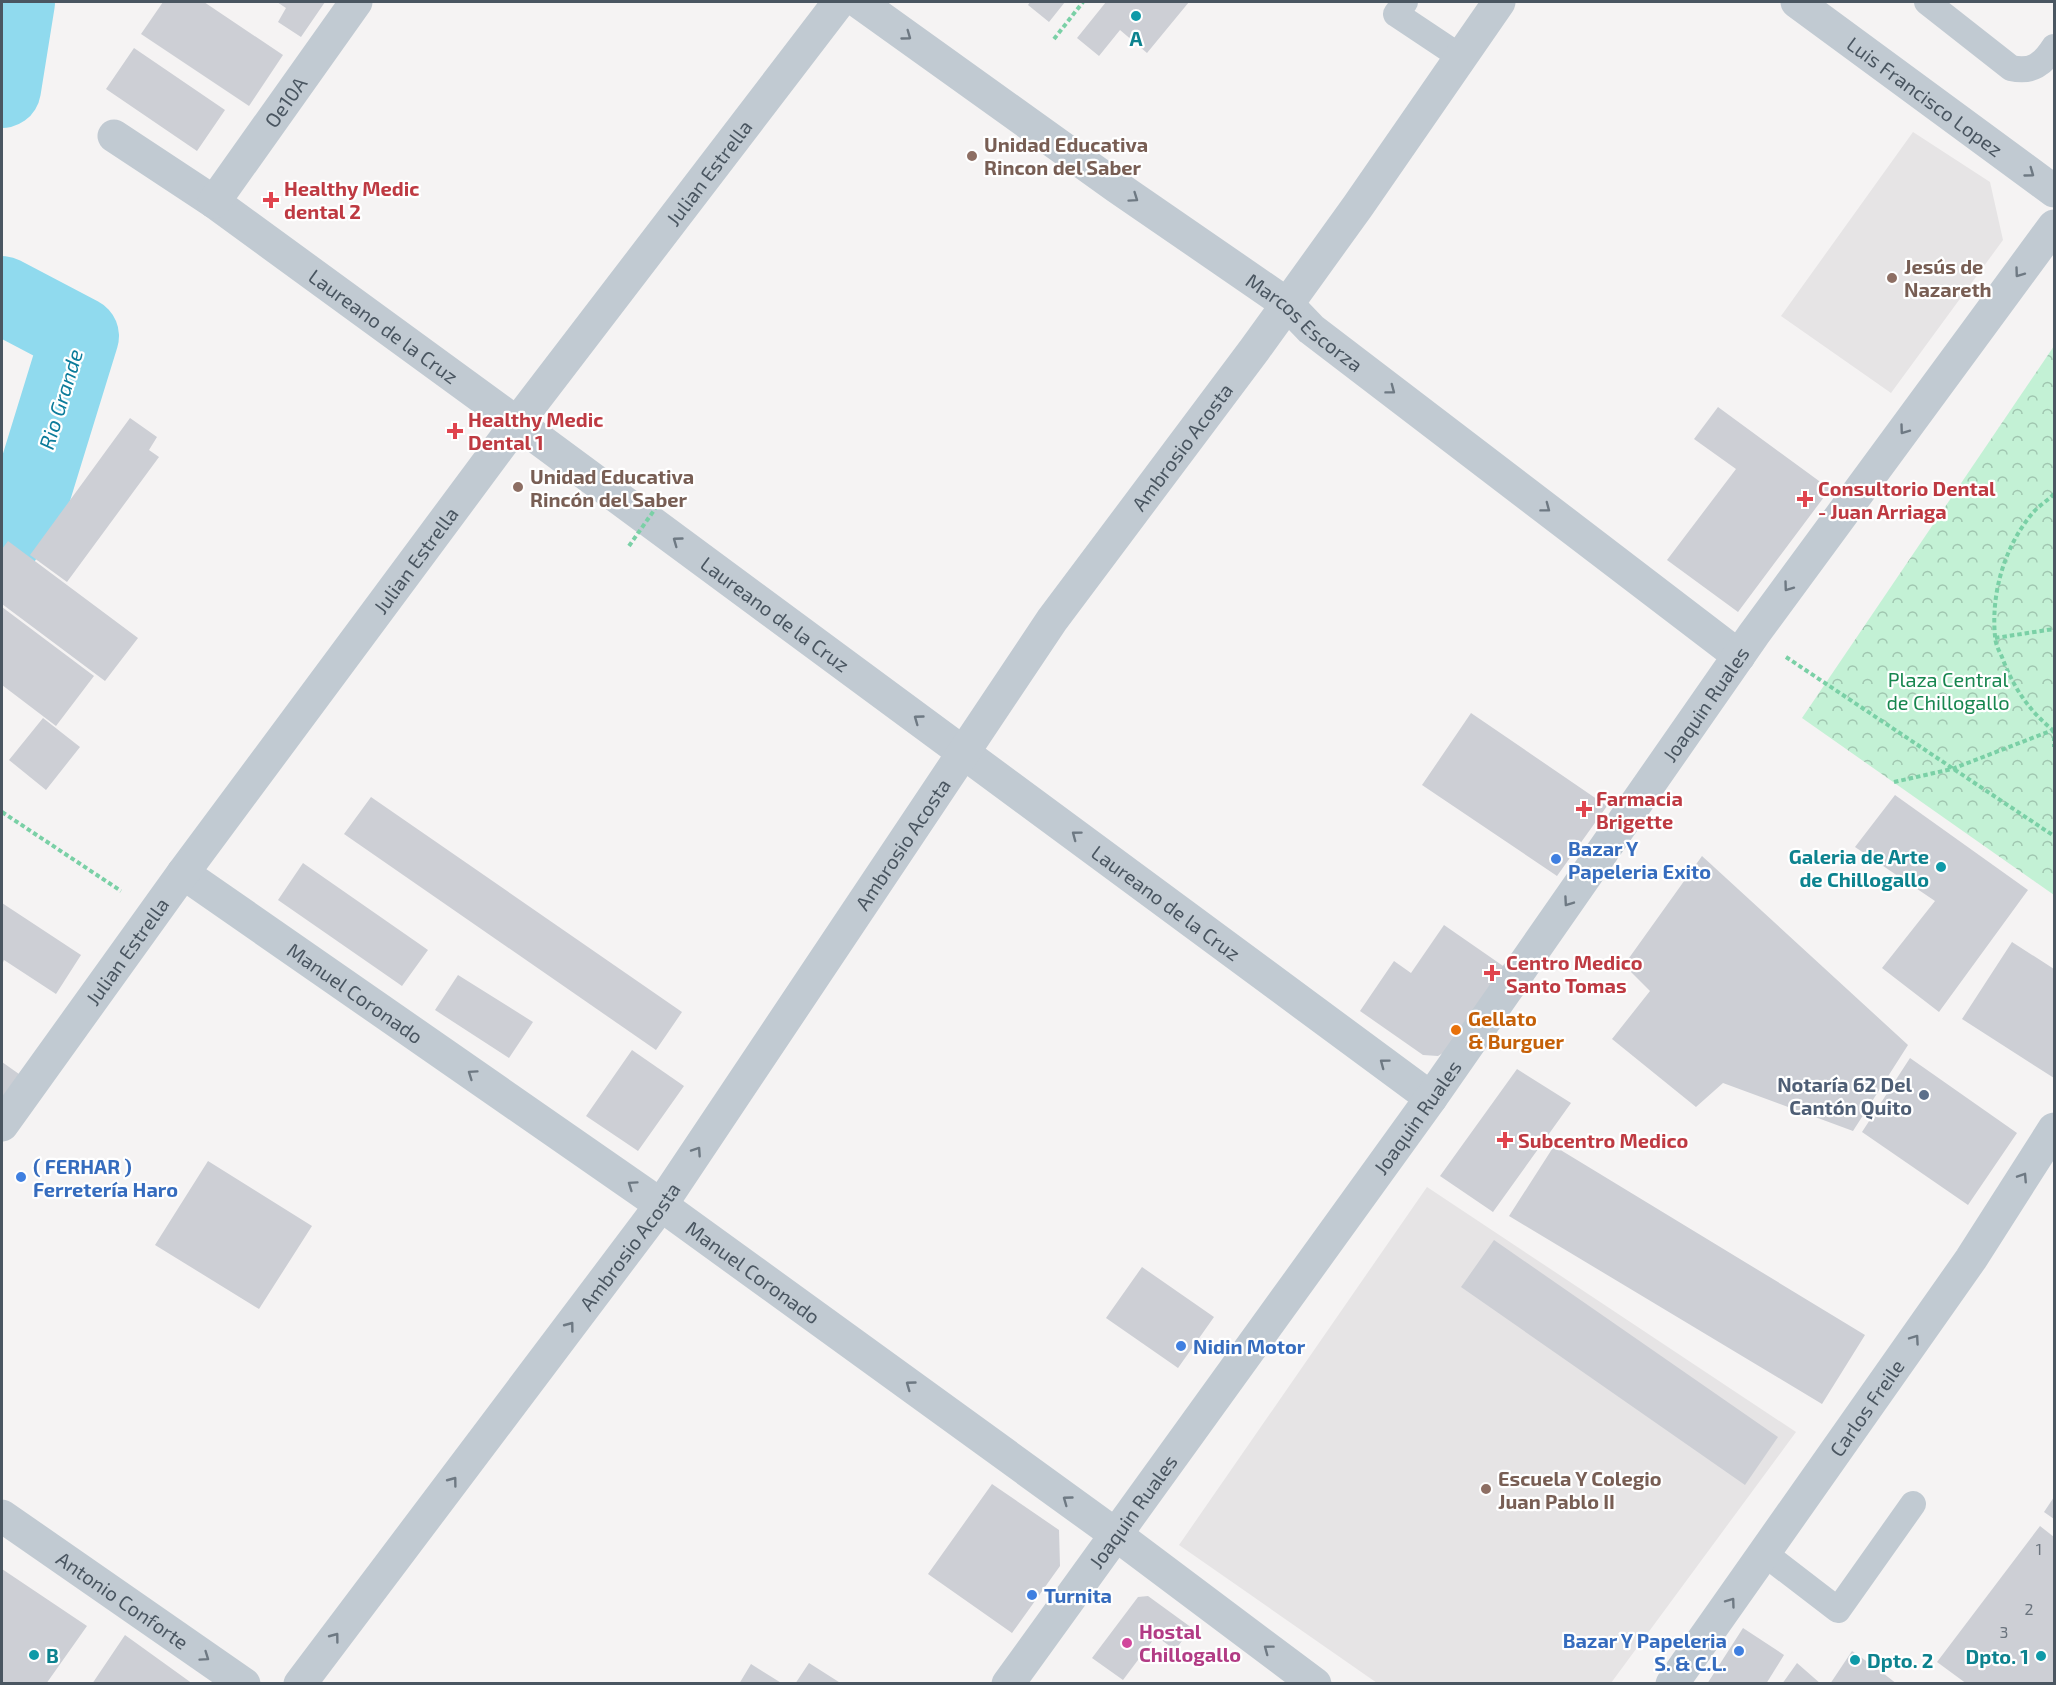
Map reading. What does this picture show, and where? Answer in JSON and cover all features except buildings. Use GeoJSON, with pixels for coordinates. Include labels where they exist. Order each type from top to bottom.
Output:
{"type":"FeatureCollection","features":[{"type":"Feature","properties":{"kind":"street","name":"Oe10A"},"geometry":{"type":"LineString","coordinates":[[214,202],[356,2]]}},
{"type":"Feature","properties":{"kind":"street","name":"Julian Estrella"},"geometry":{"type":"LineString","coordinates":[[2,1125],[155,911],[517,423],[839,2]]}},
{"type":"Feature","properties":{"kind":"street","name":"Marcos Escorza"},"geometry":{"type":"LineString","coordinates":[[860,2],[1117,187],[1287,304],[1311,328],[1747,645]]}},
{"type":"Feature","properties":{"kind":"street","name":"Ambrosio Acosta"},"geometry":{"type":"LineString","coordinates":[[300,1683],[661,1205],[1052,620],[1256,349],[1499,2]]}},
{"type":"Feature","properties":{"kind":"street","name":"Luis Francisco Lopez"},"geometry":{"type":"LineString","coordinates":[[1797,2],[2055,191]]}},
{"type":"Feature","properties":{"kind":"street","name":"Laureano de la Cruz"},"geometry":{"type":"LineString","coordinates":[[114,136],[214,202],[517,423],[1431,1098]]}},
{"type":"Feature","properties":{"kind":"street","name":"Joaquin Ruales"},"geometry":{"type":"LineString","coordinates":[[1008,1683],[1431,1098],[1747,645],[2055,226]]}},
{"type":"Feature","properties":{"kind":"street","name":"Manuel Coronado"},"geometry":{"type":"LineString","coordinates":[[183,873],[661,1205],[1115,1534],[1315,1683]]}},
{"type":"Feature","properties":{"kind":"street","name":"Carlos Freile"},"geometry":{"type":"LineString","coordinates":[[1672,1683],[1971,1259],[2055,1129]]}},
{"type":"Feature","properties":{"kind":"street","name":"Antonio Conforte"},"geometry":{"type":"LineString","coordinates":[[2,1516],[244,1683]]}},
{"type":"Feature","properties":{"kind":"lane"},"geometry":{"type":"LineString","coordinates":[[1405,2],[1396,14],[1462,56]]}},
{"type":"Feature","properties":{"kind":"lane"},"geometry":{"type":"LineString","coordinates":[[1927,2],[2011,68],[2024,71],[2044,62],[2055,47]]}},
{"type":"Feature","properties":{"kind":"lane"},"geometry":{"type":"LineString","coordinates":[[1765,1554],[1838,1610],[1913,1504]]}},
{"type":"Feature","properties":{"kind":"path"},"geometry":{"type":"LineString","coordinates":[[1054,39],[1083,2]]}},
{"type":"Feature","properties":{"kind":"path"},"geometry":{"type":"LineString","coordinates":[[2054,730],[2040,720],[2020,696],[2007,672],[1995,638],[1995,600],[2004,560],[2031,515],[2055,494]]}},
{"type":"Feature","properties":{"kind":"path"},"geometry":{"type":"LineString","coordinates":[[629,546],[662,499]]}},
{"type":"Feature","properties":{"kind":"path"},"geometry":{"type":"LineString","coordinates":[[1995,638],[2055,629]]}},
{"type":"Feature","properties":{"kind":"path"},"geometry":{"type":"LineString","coordinates":[[1747,645],[1952,769],[2055,836]]}},
{"type":"Feature","properties":{"kind":"path"},"geometry":{"type":"LineString","coordinates":[[2054,730],[2055,747]]}},
{"type":"Feature","properties":{"kind":"path"},"geometry":{"type":"LineString","coordinates":[[1894,782],[1952,769],[2054,730]]}},
{"type":"Feature","properties":{"kind":"path"},"geometry":{"type":"LineString","coordinates":[[2,812],[116,888],[155,911]]}},
{"type":"Feature","properties":{"kind":"shaded area","name":"Jesús de Nazareth"},"geometry":{"type":"Polygon","coordinates":[[[1913,132],[1990,182],[2003,240],[1891,393],[1781,316],[1913,132]]]}},
{"type":"Feature","properties":{"kind":"shaded area","name":"Escuela Y Colegio Juan Pablo II"},"geometry":{"type":"Polygon","coordinates":[[[1427,1187],[1796,1432],[1611,1683],[1377,1683],[1179,1545],[1427,1187]]]}},
{"type":"Feature","properties":{"kind":"green space","name":"Plaza Central de Chillogallo"},"geometry":{"type":"Polygon","coordinates":[[[2054,346],[2054,895],[1802,718],[2054,346]]]}},
{"type":"Feature","properties":{"kind":"waterway","name":"Rio Grande"},"geometry":{"type":"LineString","coordinates":[[2,89],[16,2]]}},
{"type":"Feature","properties":{"kind":"waterway","name":"Rio Grande"},"geometry":{"type":"LineString","coordinates":[[2,295],[80,336],[31,495],[2,540]]}},
{"type":"Feature","properties":{"kind":"place","name":"A"},"geometry":{"type":"Point","coordinates":[1136,16]}},
{"type":"Feature","properties":{"kind":"place","name":"Unidad Educativa Rincon del Saber"},"geometry":{"type":"Point","coordinates":[972,156]}},
{"type":"Feature","properties":{"kind":"place","name":"Healthy Medic dental 2"},"geometry":{"type":"Point","coordinates":[271,200]}},
{"type":"Feature","properties":{"kind":"place","name":"Jesús de Nazareth"},"geometry":{"type":"Point","coordinates":[1892,278]}},
{"type":"Feature","properties":{"kind":"place","name":"Healthy Medic Dental 1"},"geometry":{"type":"Point","coordinates":[455,431]}},
{"type":"Feature","properties":{"kind":"place","name":"Unidad Educativa Rincón del Saber"},"geometry":{"type":"Point","coordinates":[518,487]}},
{"type":"Feature","properties":{"kind":"place","name":"Consultorio Dental - Juan Arriaga"},"geometry":{"type":"Point","coordinates":[1805,499]}},
{"type":"Feature","properties":{"kind":"place","name":"Farmacia Brigette"},"geometry":{"type":"Point","coordinates":[1584,809]}},
{"type":"Feature","properties":{"kind":"place","name":"Bazar Y Papeleria Exito"},"geometry":{"type":"Point","coordinates":[1556,859]}},
{"type":"Feature","properties":{"kind":"place","name":"Galeria de Arte de Chillogallo"},"geometry":{"type":"Point","coordinates":[1941,867]}},
{"type":"Feature","properties":{"kind":"place","name":"Centro Medico Santo Tomas"},"geometry":{"type":"Point","coordinates":[1492,973]}},
{"type":"Feature","properties":{"kind":"place","name":"Gellato & Burguer"},"geometry":{"type":"Point","coordinates":[1456,1030]}},
{"type":"Feature","properties":{"kind":"place","name":"Notaría 62 Del Cantón Quito"},"geometry":{"type":"Point","coordinates":[1924,1095]}},
{"type":"Feature","properties":{"kind":"place","name":"Subcentro Medico"},"geometry":{"type":"Point","coordinates":[1505,1140]}},
{"type":"Feature","properties":{"kind":"place","name":"( FERHAR ) Ferretería Haro"},"geometry":{"type":"Point","coordinates":[21,1177]}},
{"type":"Feature","properties":{"kind":"place","name":"Nidin Motor"},"geometry":{"type":"Point","coordinates":[1181,1346]}},
{"type":"Feature","properties":{"kind":"place","name":"Escuela Y Colegio Juan Pablo II"},"geometry":{"type":"Point","coordinates":[1486,1489]}},
{"type":"Feature","properties":{"kind":"place","name":"Turnita"},"geometry":{"type":"Point","coordinates":[1032,1595]}},
{"type":"Feature","properties":{"kind":"place","name":"Hostal Chillogallo"},"geometry":{"type":"Point","coordinates":[1127,1643]}},
{"type":"Feature","properties":{"kind":"place","name":"Bazar Y Papeleria S. & C.L."},"geometry":{"type":"Point","coordinates":[1739,1651]}},
{"type":"Feature","properties":{"kind":"place","name":"B"},"geometry":{"type":"Point","coordinates":[34,1655]}},
{"type":"Feature","properties":{"kind":"place","name":"Dpto. 1"},"geometry":{"type":"Point","coordinates":[2041,1656]}},
{"type":"Feature","properties":{"kind":"place","name":"Dpto. 2"},"geometry":{"type":"Point","coordinates":[1855,1660]}}]}
